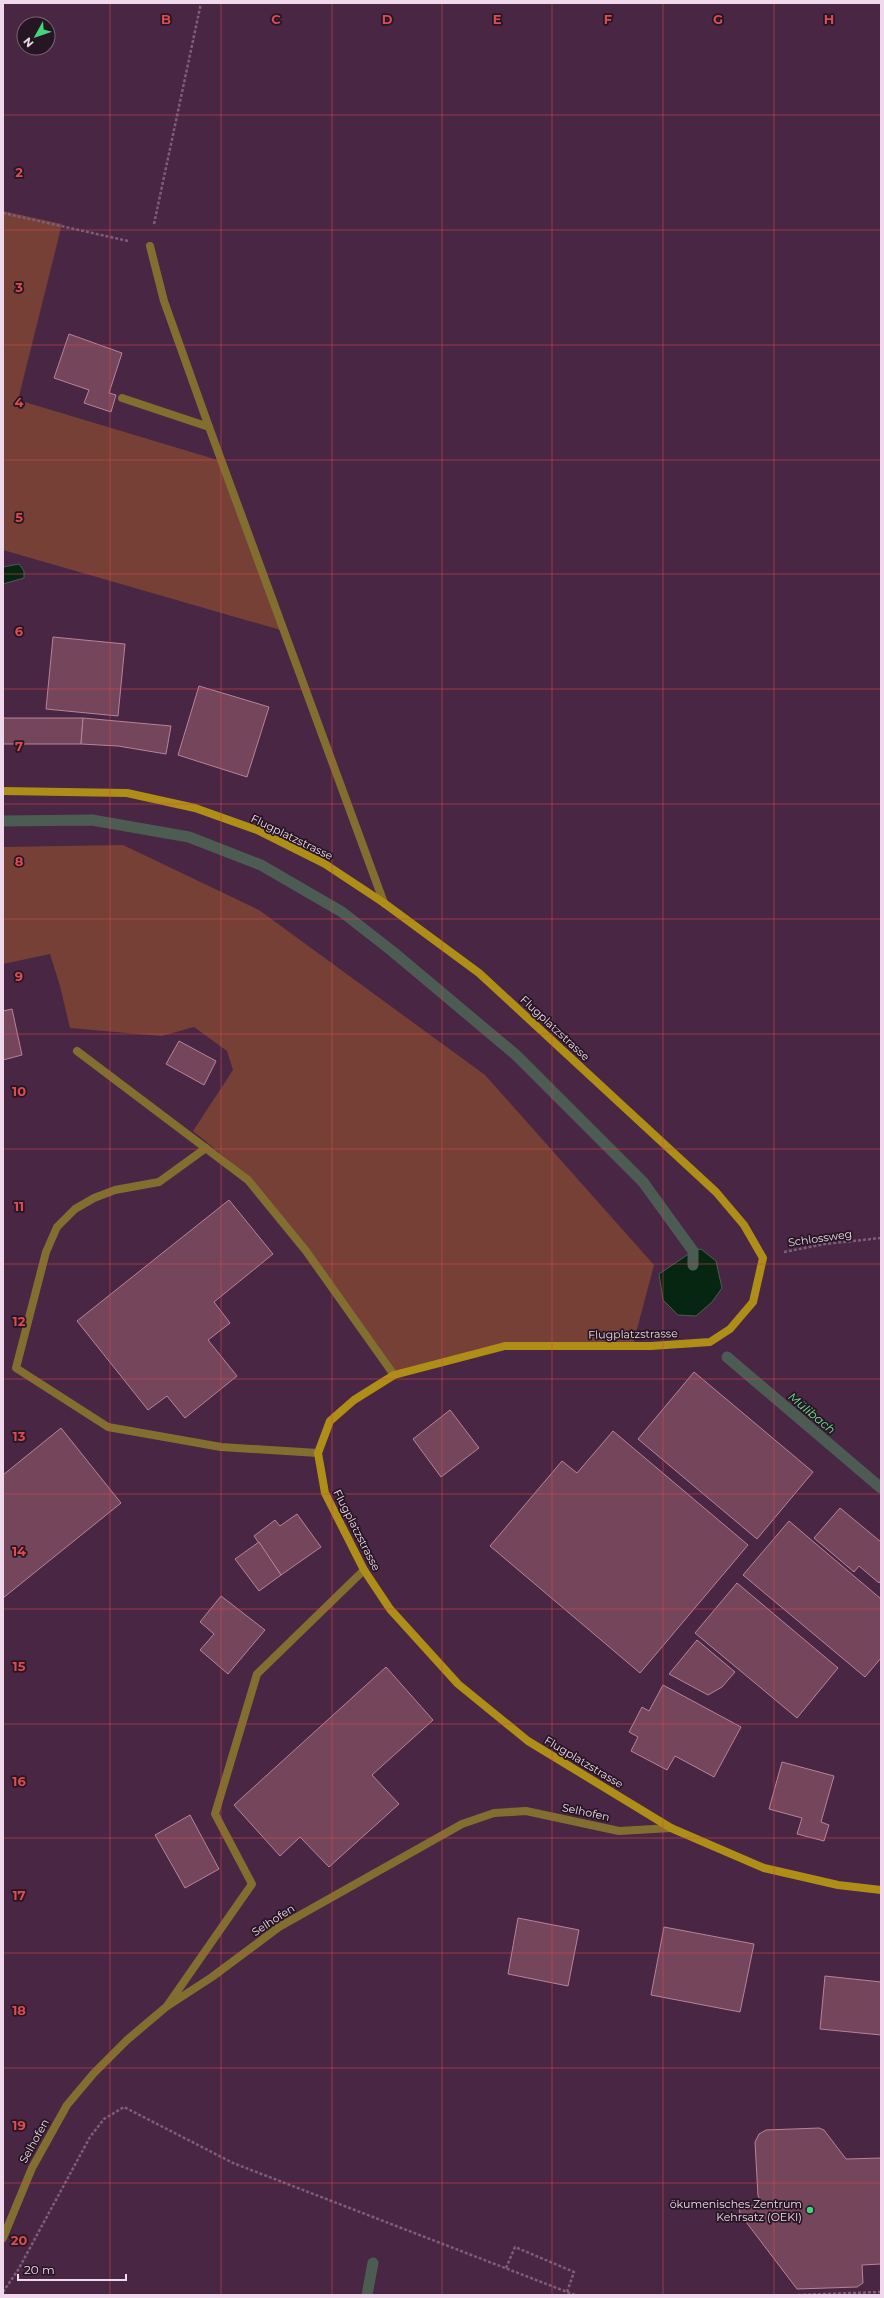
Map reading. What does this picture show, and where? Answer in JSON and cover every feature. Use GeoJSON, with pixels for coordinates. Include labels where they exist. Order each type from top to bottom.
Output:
{"type":"FeatureCollection","features":[{"type":"Feature","properties":{"kind":"street"},"geometry":{"type":"LineString","coordinates":[[150,246],[164,301],[384,903]]}},
{"type":"Feature","properties":{"kind":"street"},"geometry":{"type":"LineString","coordinates":[[122,398],[209,427]]}},
{"type":"Feature","properties":{"kind":"street","name":"Flugplatzstrasse"},"geometry":{"type":"LineString","coordinates":[[3,792],[127,793],[195,808],[257,830],[325,864],[384,903],[479,973],[716,1192],[744,1225],[763,1258],[753,1302],[730,1329],[710,1342],[651,1346],[505,1346],[394,1375],[354,1400],[330,1421],[318,1453],[325,1493],[364,1570],[390,1609],[458,1684],[528,1741],[671,1828],[764,1868],[838,1885],[881,1890]]}},
{"type":"Feature","properties":{"kind":"street"},"geometry":{"type":"LineString","coordinates":[[77,1051],[248,1180],[306,1251],[394,1375]]}},
{"type":"Feature","properties":{"kind":"street"},"geometry":{"type":"LineString","coordinates":[[206,1148],[159,1182],[115,1190],[94,1198],[75,1209],[57,1227],[46,1252],[16,1368],[108,1427],[221,1447],[318,1453]]}},
{"type":"Feature","properties":{"kind":"street"},"geometry":{"type":"LineString","coordinates":[[166,2007],[252,1884],[215,1814],[257,1674],[364,1570]]}},
{"type":"Feature","properties":{"kind":"street","name":"Selhofen"},"geometry":{"type":"LineString","coordinates":[[3,2238],[32,2168],[67,2105],[94,2073],[127,2040],[166,2007],[212,1977],[279,1927],[462,1824],[494,1813],[526,1811],[619,1830],[671,1828]]}},
{"type":"Feature","properties":{"kind":"path"},"geometry":{"type":"LineString","coordinates":[[3,213],[150,246],[201,3]]}},
{"type":"Feature","properties":{"kind":"path","name":"Schlossweg"},"geometry":{"type":"LineString","coordinates":[[763,1258],[778,1253],[825,1244],[881,1238]]}},
{"type":"Feature","properties":{"kind":"path"},"geometry":{"type":"LineString","coordinates":[[3,2292],[18,2270],[90,2137],[104,2119],[124,2107],[234,2163],[575,2295]]}},
{"type":"Feature","properties":{"kind":"path"},"geometry":{"type":"LineString","coordinates":[[506,2268],[515,2247],[574,2272],[567,2292]]}},
{"type":"Feature","properties":{"kind":"path"},"geometry":{"type":"LineString","coordinates":[[798,2295],[881,2292]]}},
{"type":"Feature","properties":{"kind":"shaded area"},"geometry":{"type":"Polygon","coordinates":[[[3,211],[62,224],[18,400],[221,461],[284,631],[3,550],[3,211]]]}},
{"type":"Feature","properties":{"kind":"shaded area"},"geometry":{"type":"Polygon","coordinates":[[[19,564],[24,571],[24,578],[3,584],[3,567],[19,564]]]}},
{"type":"Feature","properties":{"kind":"shaded area"},"geometry":{"type":"Polygon","coordinates":[[[123,845],[259,910],[485,1075],[654,1265],[632,1348],[505,1345],[395,1372],[250,1178],[193,1131],[233,1070],[227,1051],[194,1027],[162,1036],[70,1028],[60,986],[50,954],[3,964],[3,847],[123,845]]]}},
{"type":"Feature","properties":{"kind":"shaded area"},"geometry":{"type":"Polygon","coordinates":[[[701,1249],[716,1261],[722,1288],[712,1302],[696,1316],[678,1315],[663,1300],[659,1274],[693,1251],[701,1249]]]}},
{"type":"Feature","properties":{"kind":"building"},"geometry":{"type":"Polygon","coordinates":[[[69,334],[122,353],[109,393],[116,395],[111,412],[84,403],[89,390],[54,378],[69,334]]]}},
{"type":"Feature","properties":{"kind":"building"},"geometry":{"type":"Polygon","coordinates":[[[53,637],[125,644],[118,716],[46,709],[53,637]]]}},
{"type":"Feature","properties":{"kind":"building"},"geometry":{"type":"Polygon","coordinates":[[[199,686],[269,707],[247,777],[178,755],[199,686]]]}},
{"type":"Feature","properties":{"kind":"building"},"geometry":{"type":"Polygon","coordinates":[[[3,718],[83,718],[81,744],[3,744],[3,718]]]}},
{"type":"Feature","properties":{"kind":"building"},"geometry":{"type":"Polygon","coordinates":[[[83,718],[171,726],[166,754],[118,746],[81,744],[83,718]]]}},
{"type":"Feature","properties":{"kind":"building"},"geometry":{"type":"Polygon","coordinates":[[[12,1009],[22,1055],[3,1060],[3,1011],[12,1009]]]}},
{"type":"Feature","properties":{"kind":"building"},"geometry":{"type":"Polygon","coordinates":[[[179,1041],[216,1061],[204,1085],[166,1064],[179,1041]]]}},
{"type":"Feature","properties":{"kind":"building"},"geometry":{"type":"Polygon","coordinates":[[[229,1200],[273,1254],[214,1302],[230,1323],[208,1340],[237,1376],[185,1418],[167,1396],[148,1410],[77,1321],[229,1200]]]}},
{"type":"Feature","properties":{"kind":"building"},"geometry":{"type":"Polygon","coordinates":[[[694,1372],[813,1472],[757,1539],[638,1439],[694,1372]]]}},
{"type":"Feature","properties":{"kind":"building"},"geometry":{"type":"Polygon","coordinates":[[[450,1410],[479,1448],[441,1477],[413,1439],[450,1410]]]}},
{"type":"Feature","properties":{"kind":"building"},"geometry":{"type":"Polygon","coordinates":[[[61,1428],[121,1503],[3,1598],[3,1475],[61,1428]]]}},
{"type":"Feature","properties":{"kind":"building"},"geometry":{"type":"Polygon","coordinates":[[[613,1431],[748,1545],[640,1673],[490,1546],[562,1461],[577,1473],[613,1431]]]}},
{"type":"Feature","properties":{"kind":"building"},"geometry":{"type":"Polygon","coordinates":[[[840,1508],[881,1542],[881,1580],[879,1583],[859,1566],[854,1572],[814,1538],[840,1508]]]}},
{"type":"Feature","properties":{"kind":"building"},"geometry":{"type":"Polygon","coordinates":[[[297,1514],[321,1547],[281,1575],[254,1536],[275,1520],[280,1526],[297,1514]]]}},
{"type":"Feature","properties":{"kind":"building"},"geometry":{"type":"Polygon","coordinates":[[[789,1521],[881,1599],[881,1658],[865,1677],[743,1575],[789,1521]]]}},
{"type":"Feature","properties":{"kind":"building"},"geometry":{"type":"Polygon","coordinates":[[[259,1542],[281,1575],[259,1591],[235,1559],[259,1542]]]}},
{"type":"Feature","properties":{"kind":"building"},"geometry":{"type":"Polygon","coordinates":[[[737,1583],[838,1668],[797,1718],[695,1633],[737,1583]]]}},
{"type":"Feature","properties":{"kind":"building"},"geometry":{"type":"Polygon","coordinates":[[[221,1596],[265,1630],[228,1674],[200,1650],[214,1634],[200,1622],[221,1596]]]}},
{"type":"Feature","properties":{"kind":"building"},"geometry":{"type":"Polygon","coordinates":[[[697,1640],[735,1672],[722,1687],[708,1695],[669,1674],[697,1640]]]}},
{"type":"Feature","properties":{"kind":"building"},"geometry":{"type":"Polygon","coordinates":[[[386,1667],[433,1720],[372,1775],[399,1804],[329,1867],[300,1837],[280,1856],[234,1805],[386,1667]]]}},
{"type":"Feature","properties":{"kind":"building"},"geometry":{"type":"Polygon","coordinates":[[[663,1685],[741,1727],[714,1777],[675,1756],[667,1770],[631,1751],[638,1737],[629,1732],[642,1707],[649,1711],[663,1685]]]}},
{"type":"Feature","properties":{"kind":"building"},"geometry":{"type":"Polygon","coordinates":[[[782,1762],[834,1776],[821,1822],[829,1825],[824,1841],[797,1834],[802,1818],[769,1809],[782,1762]]]}},
{"type":"Feature","properties":{"kind":"building"},"geometry":{"type":"Polygon","coordinates":[[[190,1815],[219,1869],[185,1888],[155,1835],[190,1815]]]}},
{"type":"Feature","properties":{"kind":"building"},"geometry":{"type":"Polygon","coordinates":[[[518,1918],[579,1930],[568,1986],[508,1974],[518,1918]]]}},
{"type":"Feature","properties":{"kind":"building"},"geometry":{"type":"Polygon","coordinates":[[[664,1927],[754,1944],[740,2012],[651,1995],[664,1927]]]}},
{"type":"Feature","properties":{"kind":"building"},"geometry":{"type":"Polygon","coordinates":[[[825,1976],[881,1982],[881,2035],[820,2029],[825,1976]]]}},
{"type":"Feature","properties":{"kind":"building","name":"ökumenisches Zentrum Kehrsatz (OEKI)"},"geometry":{"type":"Polygon","coordinates":[[[819,2128],[824,2130],[846,2159],[881,2158],[881,2264],[862,2265],[863,2283],[857,2287],[797,2289],[740,2214],[739,2206],[764,2205],[758,2196],[755,2142],[759,2134],[766,2130],[819,2128]]]}},
{"type":"Feature","properties":{"kind":"waterway"},"geometry":{"type":"LineString","coordinates":[[3,821],[92,820],[189,837],[261,865],[342,912],[392,951],[516,1055],[643,1182],[693,1251],[693,1265]]}},
{"type":"Feature","properties":{"kind":"waterway","name":"Mülibach"},"geometry":{"type":"LineString","coordinates":[[727,1357],[881,1488]]}},
{"type":"Feature","properties":{"kind":"waterway"},"geometry":{"type":"LineString","coordinates":[[367,2295],[373,2263]]}},
{"type":"Feature","properties":{"kind":"place","name":"ökumenisches Zentrum Kehrsatz (OEKI)"},"geometry":{"type":"Point","coordinates":[810,2210]}}]}
